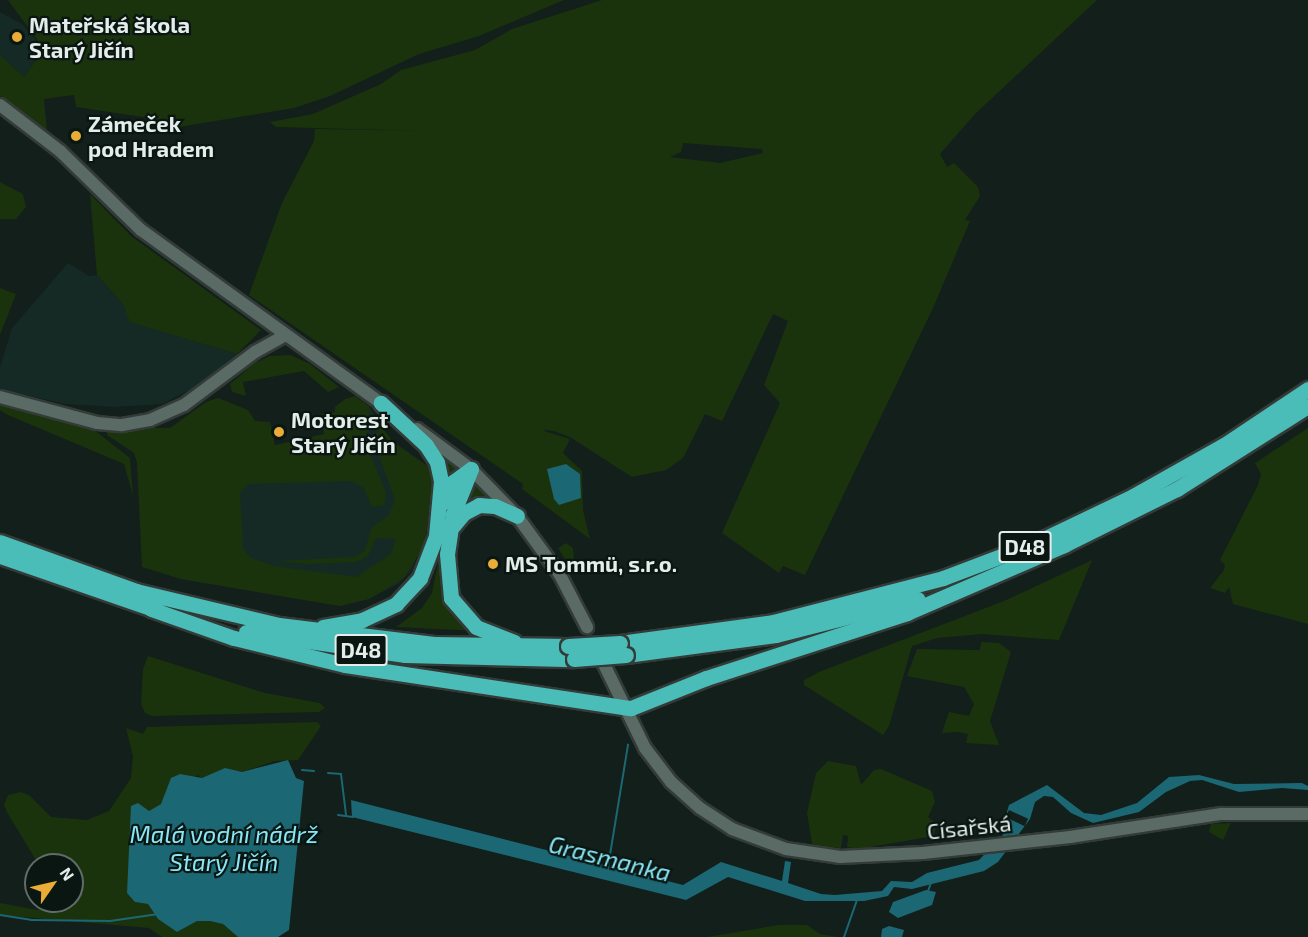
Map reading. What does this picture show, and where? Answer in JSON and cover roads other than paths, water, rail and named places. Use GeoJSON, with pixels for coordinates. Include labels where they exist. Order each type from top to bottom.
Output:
{"type":"FeatureCollection","features":[{"type":"Feature","properties":{"kind":"highway","name":"D48"},"geometry":{"type":"LineString","coordinates":[[623,649],[773,622],[943,578],[1042,539],[1143,492],[1224,445],[1308,389]]}},
{"type":"Feature","properties":{"kind":"highway"},"geometry":{"type":"LineString","coordinates":[[381,403],[435,458],[441,481],[439,519]]}},
{"type":"Feature","properties":{"kind":"highway","name":"D48"},"geometry":{"type":"LineString","coordinates":[[0,556],[151,609],[255,634],[343,648],[462,659],[715,645],[828,624],[926,597],[1016,565],[1158,499],[1308,406]]}},
{"type":"Feature","properties":{"kind":"highway"},"geometry":{"type":"LineString","coordinates":[[295,628],[355,622],[396,604],[424,570],[450,487],[463,472],[471,470]]}},
{"type":"Feature","properties":{"kind":"highway"},"geometry":{"type":"LineString","coordinates":[[471,470],[457,503],[452,529],[447,577],[451,598],[465,617],[492,635],[550,646]]}},
{"type":"Feature","properties":{"kind":"highway"},"geometry":{"type":"LineString","coordinates":[[452,529],[464,513],[479,505],[495,506],[517,516]]}},
{"type":"Feature","properties":{"kind":"highway","name":"D48"},"geometry":{"type":"LineString","coordinates":[[0,542],[136,591],[295,628],[415,643],[550,646],[571,652]]}},
{"type":"Feature","properties":{"kind":"highway"},"geometry":{"type":"LineString","coordinates":[[151,609],[234,638],[345,665],[625,709],[907,613],[1016,565]]}},
{"type":"Feature","properties":{"kind":"street"},"geometry":{"type":"LineString","coordinates":[[0,105],[60,151],[141,230],[471,470],[517,516],[560,575],[587,627]]}},
{"type":"Feature","properties":{"kind":"street"},"geometry":{"type":"LineString","coordinates":[[0,398],[97,423],[150,420],[184,405],[255,352],[286,336]]}},
{"type":"Feature","properties":{"kind":"street","name":"Císařská"},"geometry":{"type":"LineString","coordinates":[[597,648],[625,709],[659,767],[685,795],[715,818],[750,837],[789,850],[840,857],[1011,843],[1223,814],[1298,813]]}},
{"type":"Feature","properties":{"kind":"water"},"geometry":{"type":"Polygon","coordinates":[[[566,464],[580,474],[581,498],[559,505],[554,499],[547,469],[566,464]]]}},
{"type":"Feature","properties":{"kind":"water","name":"Malá vodní nádrž Starý Jičín"},"geometry":{"type":"Polygon","coordinates":[[[288,760],[296,778],[304,781],[289,930],[278,937],[238,937],[223,924],[197,921],[177,932],[158,919],[148,904],[135,902],[127,893],[131,806],[138,803],[149,811],[161,804],[171,778],[180,774],[202,778],[225,768],[242,772],[288,760]]]}},
{"type":"Feature","properties":{"kind":"water"},"geometry":{"type":"Polygon","coordinates":[[[1199,775],[1234,784],[1302,783],[1308,786],[1308,790],[1282,788],[1239,792],[1202,780],[1190,781],[1166,792],[1139,812],[1093,823],[1071,813],[1053,797],[1044,796],[1035,802],[1030,819],[998,862],[984,871],[912,889],[894,887],[888,896],[864,901],[805,901],[728,877],[686,900],[352,817],[351,800],[683,885],[721,862],[782,881],[785,861],[791,862],[788,883],[821,894],[835,895],[882,891],[891,881],[912,882],[927,873],[979,860],[1003,835],[1001,831],[1009,805],[1047,785],[1084,813],[1101,815],[1137,803],[1169,777],[1199,775]]]}},
{"type":"Feature","properties":{"kind":"water"},"geometry":{"type":"Polygon","coordinates":[[[926,890],[936,892],[932,905],[898,918],[889,912],[893,902],[926,890]]]}},
{"type":"Feature","properties":{"kind":"water"},"geometry":{"type":"Polygon","coordinates":[[[889,926],[904,930],[902,937],[881,937],[882,929],[889,926]]]}},
{"type":"Feature","properties":{"kind":"waterway"},"geometry":{"type":"LineString","coordinates":[[608,867],[628,745]]}},
{"type":"Feature","properties":{"kind":"waterway"},"geometry":{"type":"LineString","coordinates":[[302,770],[314,771]]}},
{"type":"Feature","properties":{"kind":"waterway"},"geometry":{"type":"LineString","coordinates":[[328,773],[341,774],[346,815]]}},
{"type":"Feature","properties":{"kind":"waterway","name":"Grasmanka"},"geometry":{"type":"LineString","coordinates":[[338,815],[353,817]]}},
{"type":"Feature","properties":{"kind":"waterway"},"geometry":{"type":"LineString","coordinates":[[928,891],[932,880]]}},
{"type":"Feature","properties":{"kind":"waterway"},"geometry":{"type":"LineString","coordinates":[[844,937],[858,897]]}},
{"type":"Feature","properties":{"kind":"waterway","name":"Grasmanka"},"geometry":{"type":"LineString","coordinates":[[0,915],[31,920],[110,921],[158,914]]}},
{"type":"Feature","properties":{"kind":"place","name":"Mateřská škola Starý Jičín"},"geometry":{"type":"Point","coordinates":[17,37]}},
{"type":"Feature","properties":{"kind":"place","name":"Zámeček pod Hradem"},"geometry":{"type":"Point","coordinates":[76,136]}},
{"type":"Feature","properties":{"kind":"place","name":"Motorest Starý Jičín"},"geometry":{"type":"Point","coordinates":[279,432]}},
{"type":"Feature","properties":{"kind":"place","name":"MS Tommü, s.r.o."},"geometry":{"type":"Point","coordinates":[493,564]}}]}
